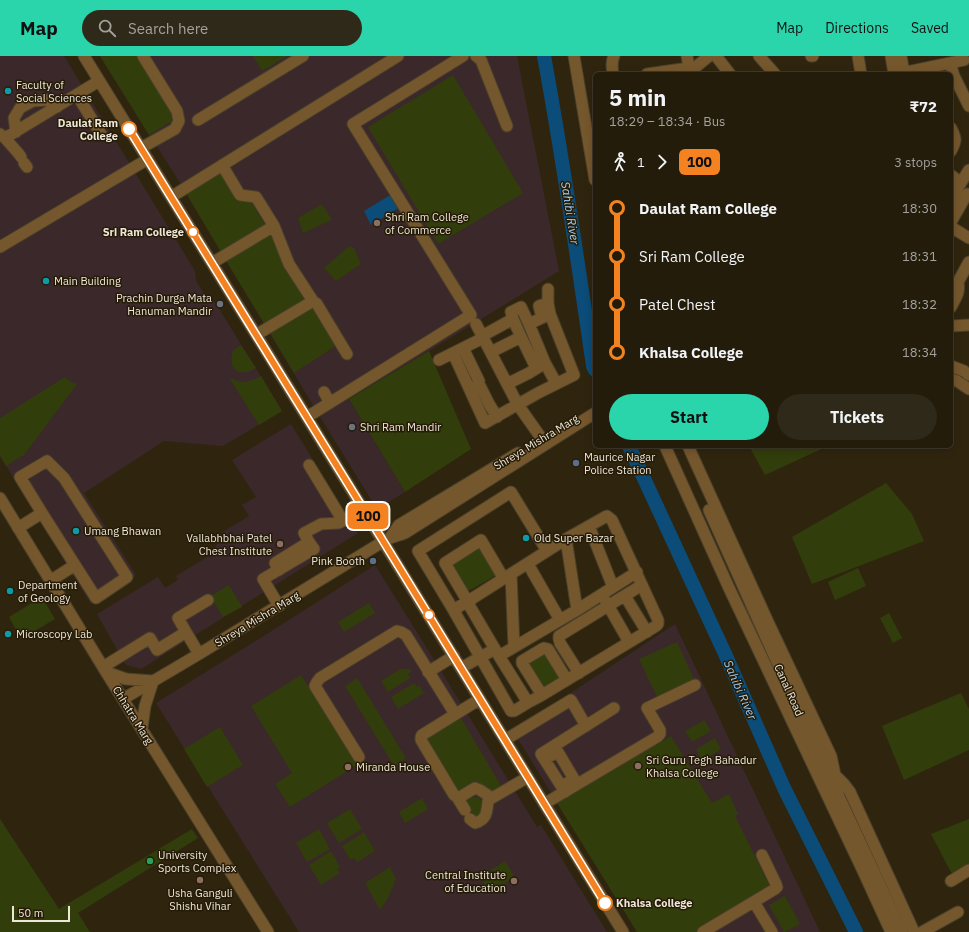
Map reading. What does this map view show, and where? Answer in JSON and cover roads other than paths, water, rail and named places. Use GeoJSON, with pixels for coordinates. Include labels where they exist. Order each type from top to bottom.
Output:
{"type":"FeatureCollection","features":[{"type":"Feature","properties":{"kind":"street"},"geometry":{"type":"LineString","coordinates":[[84,56],[363,508],[387,540],[461,668],[623,932]]}},
{"type":"Feature","properties":{"kind":"street"},"geometry":{"type":"LineString","coordinates":[[141,148],[175,129],[179,121],[177,111],[143,56]]}},
{"type":"Feature","properties":{"kind":"street"},"geometry":{"type":"LineString","coordinates":[[198,120],[303,56]]}},
{"type":"Feature","properties":{"kind":"street"},"geometry":{"type":"LineString","coordinates":[[171,197],[398,56]]}},
{"type":"Feature","properties":{"kind":"street"},"geometry":{"type":"LineString","coordinates":[[307,417],[472,315],[353,124],[463,56]]}},
{"type":"Feature","properties":{"kind":"street"},"geometry":{"type":"LineString","coordinates":[[476,56],[481,60],[507,126]]}},
{"type":"Feature","properties":{"kind":"street"},"geometry":{"type":"LineString","coordinates":[[574,56],[593,168]]}},
{"type":"Feature","properties":{"kind":"street"},"geometry":{"type":"LineString","coordinates":[[581,56],[593,125]]}},
{"type":"Feature","properties":{"kind":"street"},"geometry":{"type":"LineString","coordinates":[[613,72],[612,60],[614,56]]}},
{"type":"Feature","properties":{"kind":"street"},"geometry":{"type":"LineString","coordinates":[[687,56],[691,71]]}},
{"type":"Feature","properties":{"kind":"street"},"geometry":{"type":"LineString","coordinates":[[676,72],[691,71],[709,56]]}},
{"type":"Feature","properties":{"kind":"street"},"geometry":{"type":"LineString","coordinates":[[716,56],[728,72]]}},
{"type":"Feature","properties":{"kind":"street"},"geometry":{"type":"LineString","coordinates":[[759,56],[773,72]]}},
{"type":"Feature","properties":{"kind":"street"},"geometry":{"type":"LineString","coordinates":[[858,56],[861,72]]}},
{"type":"Feature","properties":{"kind":"street"},"geometry":{"type":"LineString","coordinates":[[891,56],[897,72]]}},
{"type":"Feature","properties":{"kind":"street"},"geometry":{"type":"LineString","coordinates":[[898,72],[901,56]]}},
{"type":"Feature","properties":{"kind":"street"},"geometry":{"type":"LineString","coordinates":[[912,72],[948,67],[965,61]]}},
{"type":"Feature","properties":{"kind":"street"},"geometry":{"type":"LineString","coordinates":[[953,74],[969,106]]}},
{"type":"Feature","properties":{"kind":"street"},"geometry":{"type":"LineString","coordinates":[[24,163],[2,136],[16,132],[99,81]]}},
{"type":"Feature","properties":{"kind":"street"},"geometry":{"type":"LineString","coordinates":[[77,94],[101,134]]}},
{"type":"Feature","properties":{"kind":"street"},"geometry":{"type":"LineString","coordinates":[[16,132],[14,118],[20,108],[33,101],[47,100],[56,107]]}},
{"type":"Feature","properties":{"kind":"street"},"geometry":{"type":"LineString","coordinates":[[953,133],[956,140],[953,147]]}},
{"type":"Feature","properties":{"kind":"street"},"geometry":{"type":"LineString","coordinates":[[0,247],[148,159]]}},
{"type":"Feature","properties":{"kind":"street"},"geometry":{"type":"LineString","coordinates":[[222,165],[240,194],[256,197],[274,226],[289,264],[312,301],[317,304],[347,354]]}},
{"type":"Feature","properties":{"kind":"street"},"geometry":{"type":"LineString","coordinates":[[953,215],[961,189],[969,170]]}},
{"type":"Feature","properties":{"kind":"street"},"geometry":{"type":"LineString","coordinates":[[953,178],[961,189]]}},
{"type":"Feature","properties":{"kind":"street"},"geometry":{"type":"LineString","coordinates":[[953,199],[961,189]]}},
{"type":"Feature","properties":{"kind":"street"},"geometry":{"type":"LineString","coordinates":[[212,263],[274,226]]}},
{"type":"Feature","properties":{"kind":"street"},"geometry":{"type":"LineString","coordinates":[[953,228],[969,238]]}},
{"type":"Feature","properties":{"kind":"street"},"geometry":{"type":"LineString","coordinates":[[953,303],[958,292],[958,282],[969,262]]}},
{"type":"Feature","properties":{"kind":"street"},"geometry":{"type":"LineString","coordinates":[[458,350],[486,423],[556,383],[574,375],[547,311],[548,289]]}},
{"type":"Feature","properties":{"kind":"street"},"geometry":{"type":"LineString","coordinates":[[256,334],[312,301]]}},
{"type":"Feature","properties":{"kind":"street"},"geometry":{"type":"LineString","coordinates":[[541,366],[529,324],[521,307],[511,312],[521,337],[541,366],[556,383]]}},
{"type":"Feature","properties":{"kind":"street"},"geometry":{"type":"LineString","coordinates":[[529,324],[547,311]]}},
{"type":"Feature","properties":{"kind":"street"},"geometry":{"type":"LineString","coordinates":[[439,360],[513,319]]}},
{"type":"Feature","properties":{"kind":"street"},"geometry":{"type":"LineString","coordinates":[[476,324],[518,405],[542,439]]}},
{"type":"Feature","properties":{"kind":"street"},"geometry":{"type":"LineString","coordinates":[[953,326],[969,326]]}},
{"type":"Feature","properties":{"kind":"street"},"geometry":{"type":"LineString","coordinates":[[491,352],[521,337]]}},
{"type":"Feature","properties":{"kind":"street"},"geometry":{"type":"LineString","coordinates":[[953,366],[969,364]]}},
{"type":"Feature","properties":{"kind":"street"},"geometry":{"type":"LineString","coordinates":[[507,384],[541,366]]}},
{"type":"Feature","properties":{"kind":"street"},"geometry":{"type":"LineString","coordinates":[[953,366],[969,374]]}},
{"type":"Feature","properties":{"kind":"street"},"geometry":{"type":"LineString","coordinates":[[953,380],[969,389]]}},
{"type":"Feature","properties":{"kind":"street"},"geometry":{"type":"LineString","coordinates":[[324,392],[330,403]]}},
{"type":"Feature","properties":{"kind":"street","name":"Shreya Mishra Marg"},"geometry":{"type":"LineString","coordinates":[[387,540],[399,525],[542,439],[588,415]]}},
{"type":"Feature","properties":{"kind":"street","name":"Shreya Mishra Marg"},"geometry":{"type":"LineString","coordinates":[[123,699],[387,540],[405,533],[588,415]]}},
{"type":"Feature","properties":{"kind":"street"},"geometry":{"type":"LineString","coordinates":[[666,448],[729,588],[795,702],[831,756],[832,776],[902,932]]}},
{"type":"Feature","properties":{"kind":"street","name":"Canal Road"},"geometry":{"type":"LineString","coordinates":[[681,448],[795,702]]}},
{"type":"Feature","properties":{"kind":"street"},"geometry":{"type":"LineString","coordinates":[[689,448],[768,622],[795,702],[891,932]]}},
{"type":"Feature","properties":{"kind":"street"},"geometry":{"type":"LineString","coordinates":[[47,461],[64,478],[127,577],[96,598],[42,513],[20,477],[47,461]]}},
{"type":"Feature","properties":{"kind":"street"},"geometry":{"type":"LineString","coordinates":[[309,465],[343,521]]}},
{"type":"Feature","properties":{"kind":"street"},"geometry":{"type":"LineString","coordinates":[[454,611],[566,539],[607,516],[612,520],[637,572],[658,620],[658,624],[542,695],[514,711],[511,711],[418,551],[511,492],[547,551]]}},
{"type":"Feature","properties":{"kind":"street","name":"Chhatra Marg"},"geometry":{"type":"LineString","coordinates":[[0,498],[268,932]]}},
{"type":"Feature","properties":{"kind":"street"},"geometry":{"type":"LineString","coordinates":[[279,606],[263,579],[314,549],[304,533],[321,524],[339,523],[363,508]]}},
{"type":"Feature","properties":{"kind":"street"},"geometry":{"type":"LineString","coordinates":[[18,528],[42,513]]}},
{"type":"Feature","properties":{"kind":"street"},"geometry":{"type":"LineString","coordinates":[[589,526],[613,587]]}},
{"type":"Feature","properties":{"kind":"street"},"geometry":{"type":"LineString","coordinates":[[566,539],[576,610]]}},
{"type":"Feature","properties":{"kind":"street"},"geometry":{"type":"LineString","coordinates":[[514,646],[508,576],[480,540],[445,563],[469,601],[469,605],[525,700],[529,702]]}},
{"type":"Feature","properties":{"kind":"street"},"geometry":{"type":"LineString","coordinates":[[528,564],[556,622],[560,643],[579,673]]}},
{"type":"Feature","properties":{"kind":"street"},"geometry":{"type":"LineString","coordinates":[[50,581],[75,565]]}},
{"type":"Feature","properties":{"kind":"street"},"geometry":{"type":"LineString","coordinates":[[461,668],[480,657],[497,653],[514,646],[637,572]]}},
{"type":"Feature","properties":{"kind":"street"},"geometry":{"type":"LineString","coordinates":[[559,636],[642,585]]}},
{"type":"Feature","properties":{"kind":"street"},"geometry":{"type":"LineString","coordinates":[[602,594],[629,642]]}},
{"type":"Feature","properties":{"kind":"street"},"geometry":{"type":"LineString","coordinates":[[625,596],[647,632]]}},
{"type":"Feature","properties":{"kind":"street"},"geometry":{"type":"LineString","coordinates":[[199,654],[178,618],[208,600]]}},
{"type":"Feature","properties":{"kind":"street"},"geometry":{"type":"LineString","coordinates":[[358,757],[315,686],[316,682],[326,674],[397,631],[406,635],[455,714]]}},
{"type":"Feature","properties":{"kind":"street"},"geometry":{"type":"LineString","coordinates":[[105,670],[150,638],[157,650],[186,632]]}},
{"type":"Feature","properties":{"kind":"street"},"geometry":{"type":"LineString","coordinates":[[542,695],[522,664],[522,661],[542,649],[548,649],[567,680]]}},
{"type":"Feature","properties":{"kind":"street"},"geometry":{"type":"LineString","coordinates":[[428,672],[454,656]]}},
{"type":"Feature","properties":{"kind":"street"},"geometry":{"type":"LineString","coordinates":[[105,670],[126,679],[153,681],[144,706],[142,728]]}},
{"type":"Feature","properties":{"kind":"street"},"geometry":{"type":"LineString","coordinates":[[563,789],[657,737],[660,734],[660,730],[647,708],[695,686]]}},
{"type":"Feature","properties":{"kind":"street"},"geometry":{"type":"LineString","coordinates":[[480,698],[421,737],[423,743],[454,795],[475,823],[485,817],[488,811],[487,802],[489,796]]}},
{"type":"Feature","properties":{"kind":"street"},"geometry":{"type":"LineString","coordinates":[[505,740],[571,700],[586,726]]}},
{"type":"Feature","properties":{"kind":"street"},"geometry":{"type":"LineString","coordinates":[[544,804],[574,779],[558,752],[545,759],[542,754],[614,708]]}},
{"type":"Feature","properties":{"kind":"street"},"geometry":{"type":"LineString","coordinates":[[832,776],[848,787],[914,932]]}},
{"type":"Feature","properties":{"kind":"street"},"geometry":{"type":"LineString","coordinates":[[456,797],[475,788],[492,798],[528,777]]}},
{"type":"Feature","properties":{"kind":"street"},"geometry":{"type":"LineString","coordinates":[[703,932],[773,891],[777,887],[762,855]]}},
{"type":"Feature","properties":{"kind":"street"},"geometry":{"type":"LineString","coordinates":[[950,881],[969,870]]}},
{"type":"Feature","properties":{"kind":"street"},"geometry":{"type":"LineString","coordinates":[[754,902],[772,932]]}},
{"type":"Feature","properties":{"kind":"street"},"geometry":{"type":"LineString","coordinates":[[922,932],[958,912]]}},
{"type":"Feature","properties":{"kind":"water"},"geometry":{"type":"Polygon","coordinates":[[[392,194],[400,207],[371,225],[364,211],[392,194]]]}},
{"type":"Feature","properties":{"kind":"waterway","name":"Sahibi River"},"geometry":{"type":"LineString","coordinates":[[544,56],[564,172],[593,366]]}},
{"type":"Feature","properties":{"kind":"waterway","name":"Sahibi River"},"geometry":{"type":"LineString","coordinates":[[630,448],[726,656],[784,788],[856,932]]}},
{"type":"Feature","properties":{"kind":"place","name":"Faculty of Social Sciences"},"geometry":{"type":"Point","coordinates":[8,91]}},
{"type":"Feature","properties":{"kind":"place","name":"Daulat Ram College"},"geometry":{"type":"Point","coordinates":[129,129]}},
{"type":"Feature","properties":{"kind":"place","name":"Shri Ram College of Commerce"},"geometry":{"type":"Point","coordinates":[377,223]}},
{"type":"Feature","properties":{"kind":"place","name":"Sri Ram College"},"geometry":{"type":"Point","coordinates":[193,232]}},
{"type":"Feature","properties":{"kind":"place","name":"Main Building"},"geometry":{"type":"Point","coordinates":[46,281]}},
{"type":"Feature","properties":{"kind":"place","name":"Prachin Durga Mata Hanuman Mandir"},"geometry":{"type":"Point","coordinates":[220,304]}},
{"type":"Feature","properties":{"kind":"place","name":"Shri Ram Mandir"},"geometry":{"type":"Point","coordinates":[352,427]}},
{"type":"Feature","properties":{"kind":"place","name":"Maurice Nagar Police Station"},"geometry":{"type":"Point","coordinates":[576,463]}},
{"type":"Feature","properties":{"kind":"place","name":"Umang Bhawan"},"geometry":{"type":"Point","coordinates":[76,531]}},
{"type":"Feature","properties":{"kind":"place","name":"Old Super Bazar"},"geometry":{"type":"Point","coordinates":[526,538]}},
{"type":"Feature","properties":{"kind":"place","name":"Vallabhbhai Patel Chest Institute"},"geometry":{"type":"Point","coordinates":[280,544]}},
{"type":"Feature","properties":{"kind":"place","name":"Pink Booth"},"geometry":{"type":"Point","coordinates":[373,561]}},
{"type":"Feature","properties":{"kind":"place","name":"Department of Geology"},"geometry":{"type":"Point","coordinates":[10,591]}},
{"type":"Feature","properties":{"kind":"place","name":"Microscopy Lab"},"geometry":{"type":"Point","coordinates":[8,634]}},
{"type":"Feature","properties":{"kind":"place","name":"Sri Guru Tegh Bahadur Khalsa College"},"geometry":{"type":"Point","coordinates":[638,766]}},
{"type":"Feature","properties":{"kind":"place","name":"Miranda House"},"geometry":{"type":"Point","coordinates":[348,767]}},
{"type":"Feature","properties":{"kind":"place","name":"University Sports Complex"},"geometry":{"type":"Point","coordinates":[150,861]}},
{"type":"Feature","properties":{"kind":"place","name":"Usha Ganguli Shishu Vihar"},"geometry":{"type":"Point","coordinates":[200,880]}},
{"type":"Feature","properties":{"kind":"place","name":"Central Institute of Education"},"geometry":{"type":"Point","coordinates":[514,881]}},
{"type":"Feature","properties":{"kind":"place","name":"Khalsa College"},"geometry":{"type":"Point","coordinates":[605,903]}}]}
